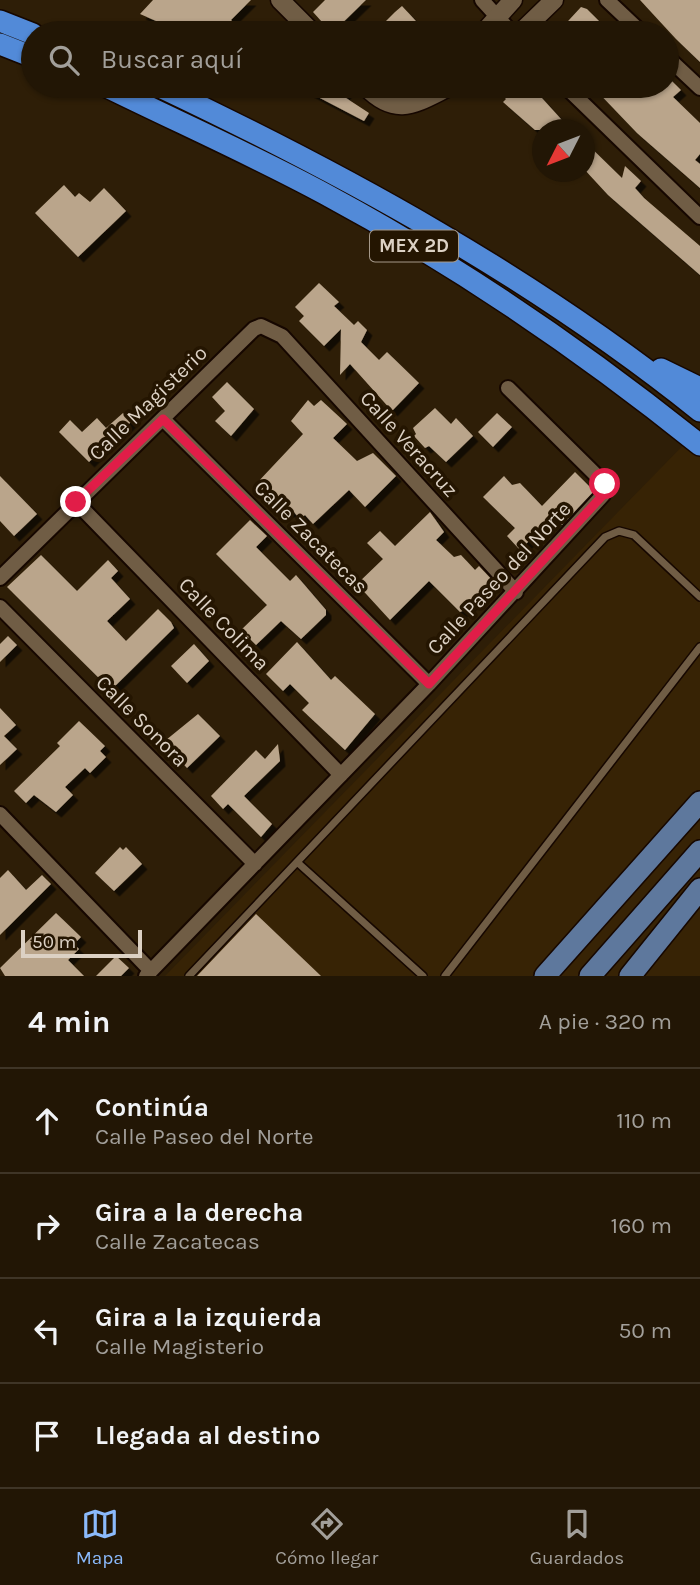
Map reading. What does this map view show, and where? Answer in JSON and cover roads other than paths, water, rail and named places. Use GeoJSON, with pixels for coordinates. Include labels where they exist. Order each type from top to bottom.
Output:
{"type":"FeatureCollection","features":[{"type":"Feature","properties":{"kind":"highway"},"geometry":{"type":"LineString","coordinates":[[0,21],[21,29]]}},
{"type":"Feature","properties":{"kind":"highway"},"geometry":{"type":"LineString","coordinates":[[0,44],[21,52]]}},
{"type":"Feature","properties":{"kind":"highway","name":"MEX 2D"},"geometry":{"type":"LineString","coordinates":[[129,98],[324,194],[433,256],[614,377],[700,445]]}},
{"type":"Feature","properties":{"kind":"highway","name":"MEX 2D"},"geometry":{"type":"LineString","coordinates":[[183,98],[318,163],[446,234],[625,351],[700,411]]}},
{"type":"Feature","properties":{"kind":"highway"},"geometry":{"type":"LineString","coordinates":[[625,351],[700,388]]}},
{"type":"Feature","properties":{"kind":"main road"},"geometry":{"type":"LineString","coordinates":[[545,976],[700,802]]}},
{"type":"Feature","properties":{"kind":"main road"},"geometry":{"type":"LineString","coordinates":[[590,976],[700,851]]}},
{"type":"Feature","properties":{"kind":"main road"},"geometry":{"type":"LineString","coordinates":[[630,976],[700,890]]}},
{"type":"Feature","properties":{"kind":"street"},"geometry":{"type":"LineString","coordinates":[[280,0],[301,21]]}},
{"type":"Feature","properties":{"kind":"street"},"geometry":{"type":"LineString","coordinates":[[482,0],[501,21]]}},
{"type":"Feature","properties":{"kind":"street"},"geometry":{"type":"LineString","coordinates":[[494,21],[513,0]]}},
{"type":"Feature","properties":{"kind":"street"},"geometry":{"type":"LineString","coordinates":[[532,21],[554,0]]}},
{"type":"Feature","properties":{"kind":"street"},"geometry":{"type":"LineString","coordinates":[[607,0],[629,21]]}},
{"type":"Feature","properties":{"kind":"street"},"geometry":{"type":"LineString","coordinates":[[679,68],[700,88]]}},
{"type":"Feature","properties":{"kind":"street"},"geometry":{"type":"LineString","coordinates":[[379,98],[385,103],[400,106],[418,103],[427,98]]}},
{"type":"Feature","properties":{"kind":"street"},"geometry":{"type":"LineString","coordinates":[[577,98],[700,217]]}},
{"type":"Feature","properties":{"kind":"street","name":"Calle Magisterio"},"geometry":{"type":"LineString","coordinates":[[3,571],[254,329],[269,327]]}},
{"type":"Feature","properties":{"kind":"street","name":"Calle Veracruz"},"geometry":{"type":"LineString","coordinates":[[269,327],[282,336],[516,592]]}},
{"type":"Feature","properties":{"kind":"street","name":"Calle Paseo del Norte"},"geometry":{"type":"LineString","coordinates":[[149,973],[429,684],[603,495],[605,484],[508,388]]}},
{"type":"Feature","properties":{"kind":"street","name":"Calle Zacatecas"},"geometry":{"type":"LineString","coordinates":[[163,419],[429,684]]}},
{"type":"Feature","properties":{"kind":"street","name":"Calle Colima"},"geometry":{"type":"LineString","coordinates":[[76,502],[341,775]]}},
{"type":"Feature","properties":{"kind":"street","name":"Calle Sonora"},"geometry":{"type":"LineString","coordinates":[[0,607],[255,864]]}},
{"type":"Feature","properties":{"kind":"street"},"geometry":{"type":"LineString","coordinates":[[0,814],[149,973]]}},
{"type":"Feature","properties":{"kind":"lane"},"geometry":{"type":"LineString","coordinates":[[188,976],[605,537],[619,531],[634,535],[700,597]]}},
{"type":"Feature","properties":{"kind":"lane"},"geometry":{"type":"LineString","coordinates":[[445,976],[700,647]]}},
{"type":"Feature","properties":{"kind":"lane"},"geometry":{"type":"LineString","coordinates":[[297,862],[423,976]]}}]}
